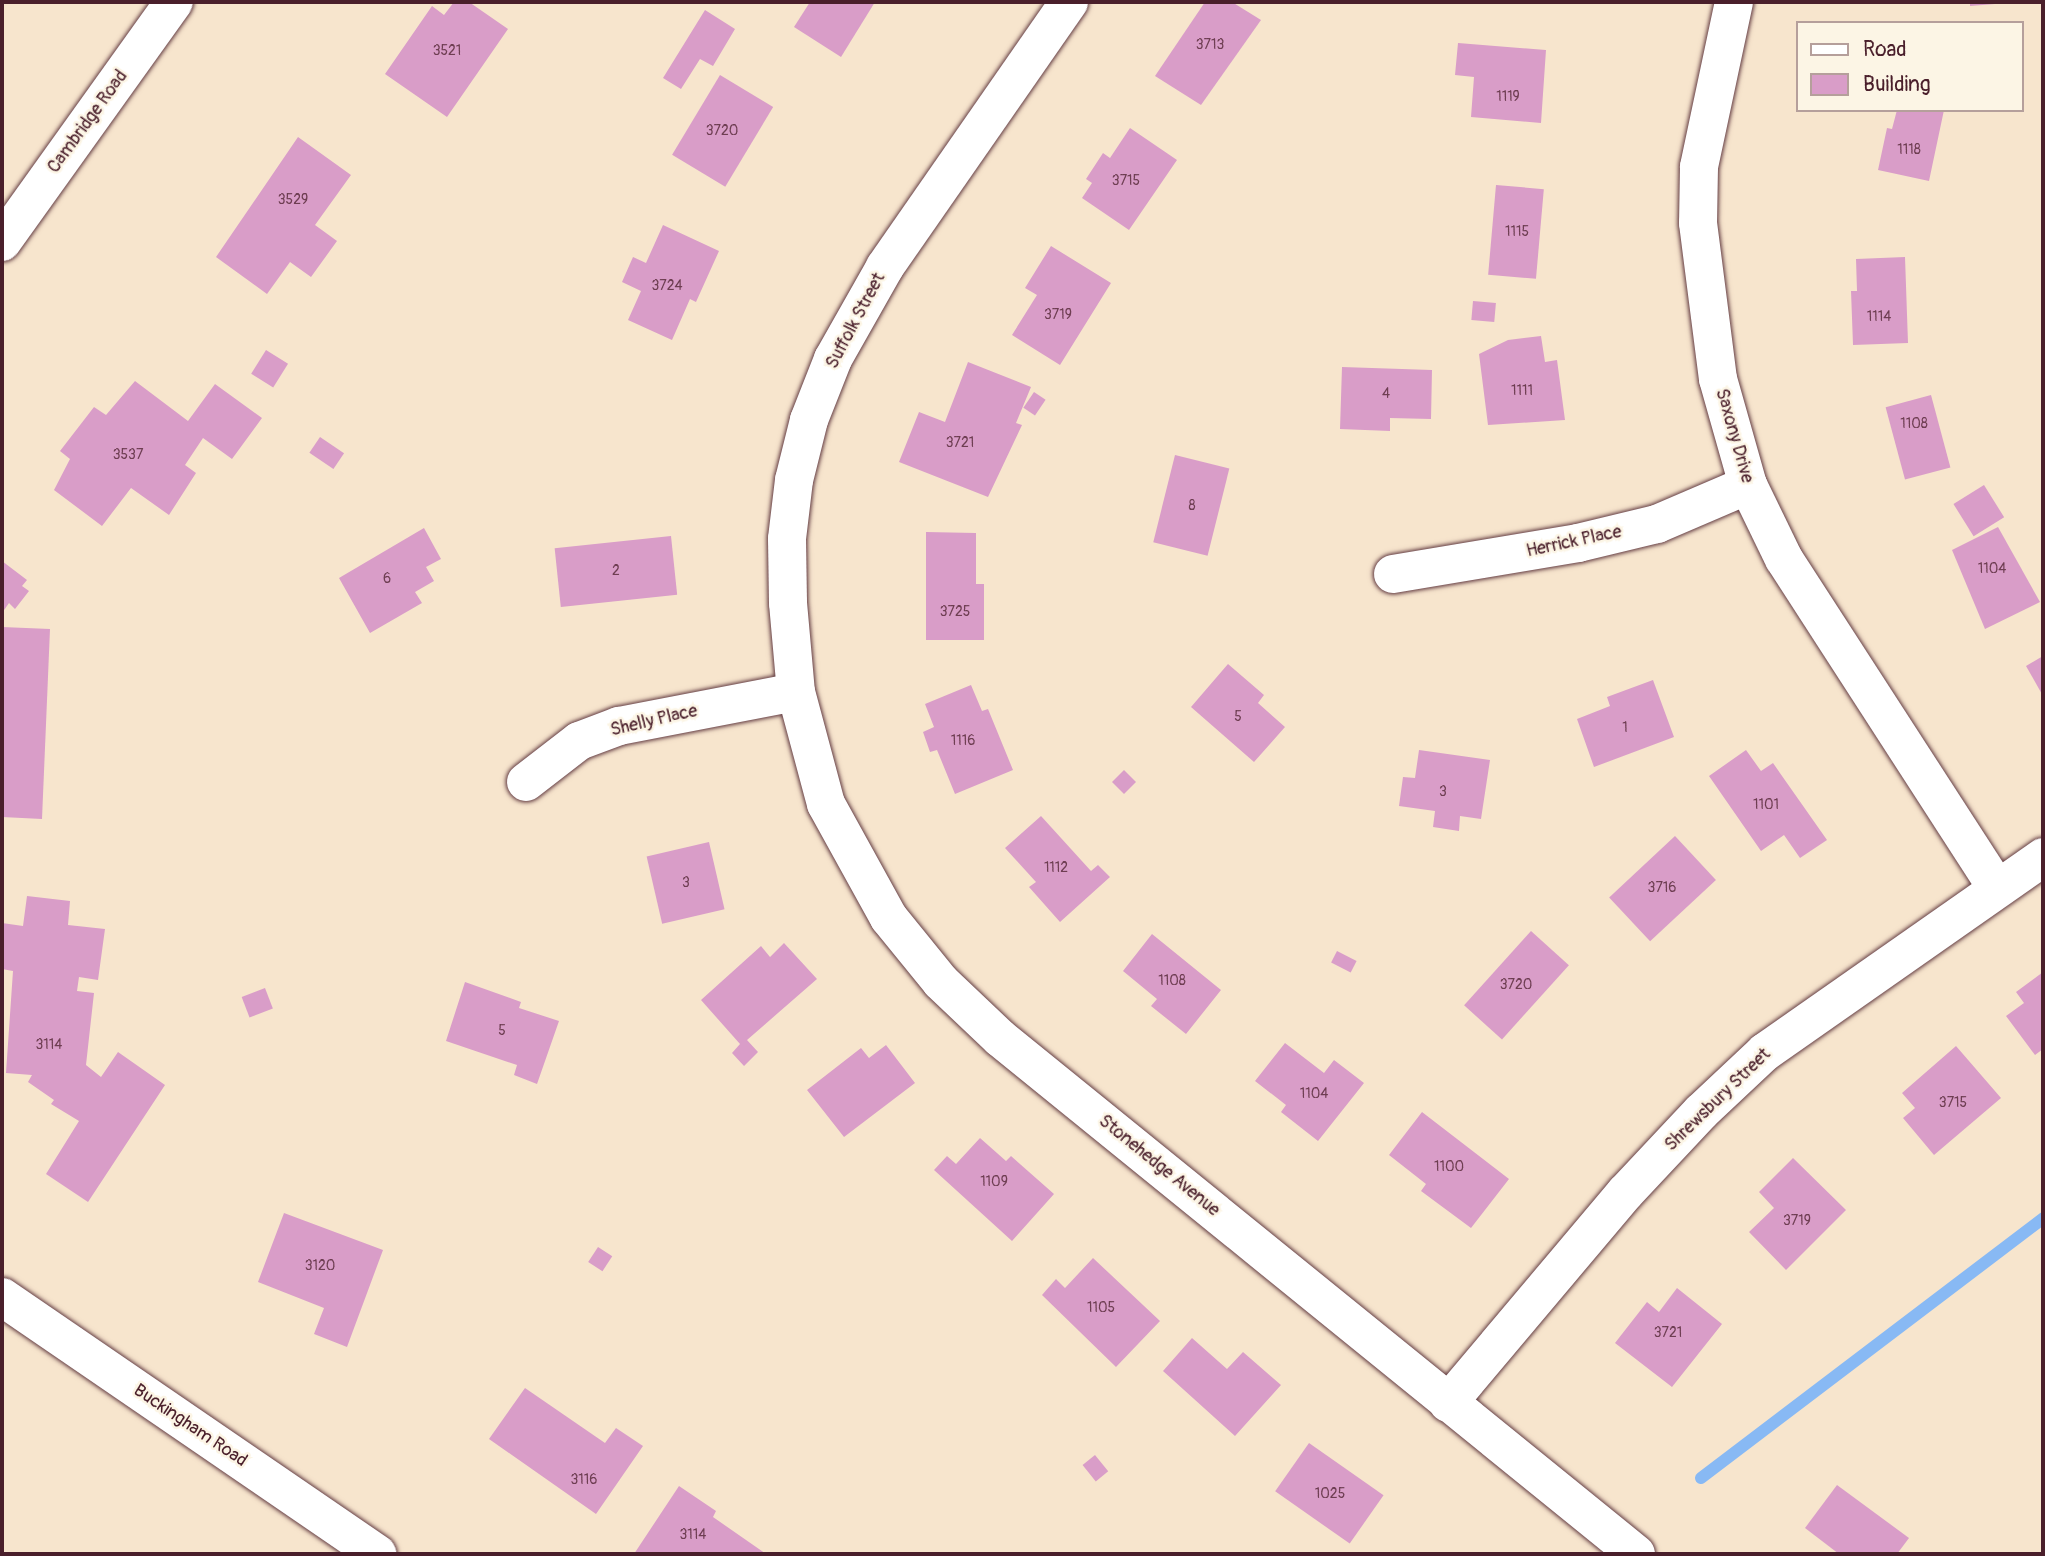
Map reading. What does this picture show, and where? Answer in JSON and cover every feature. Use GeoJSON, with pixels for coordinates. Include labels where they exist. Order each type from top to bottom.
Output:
{"type":"FeatureCollection","features":[{"type":"Feature","properties":{"kind":"street","name":"Cambridge Road"},"geometry":{"type":"LineString","coordinates":[[2,242],[174,2]]}},
{"type":"Feature","properties":{"kind":"street","name":"Suffolk Street"},"geometry":{"type":"LineString","coordinates":[[796,692],[787,539],[794,480],[809,420],[839,348],[885,267],[1069,2]]}},
{"type":"Feature","properties":{"kind":"street","name":"Saxony Drive"},"geometry":{"type":"LineString","coordinates":[[1734,2],[1699,167],[1698,223],[1718,379],[1748,485],[1784,559],[1997,888]]}},
{"type":"Feature","properties":{"kind":"street","name":"Herrick Place"},"geometry":{"type":"LineString","coordinates":[[1393,575],[1578,544],[1657,524],[1748,485]]}},
{"type":"Feature","properties":{"kind":"street","name":"Shelly Place"},"geometry":{"type":"LineString","coordinates":[[526,782],[579,741],[619,726],[796,692]]}},
{"type":"Feature","properties":{"kind":"street","name":"Stonehedge Avenue"},"geometry":{"type":"LineString","coordinates":[[796,692],[826,804],[855,863],[889,918],[941,982],[1000,1038],[1636,1554]]}},
{"type":"Feature","properties":{"kind":"street","name":"Shrewsbury Street"},"geometry":{"type":"LineString","coordinates":[[1448,1403],[1625,1193],[1701,1112],[1765,1052],[2043,857]]}},
{"type":"Feature","properties":{"kind":"street","name":"Buckingham Road"},"geometry":{"type":"LineString","coordinates":[[2,1297],[377,1554]]}},
{"type":"Feature","properties":{"kind":"building"},"geometry":{"type":"Polygon","coordinates":[[[454,2],[469,2],[508,29],[447,117],[385,74],[432,6],[444,15],[454,2]]]}},
{"type":"Feature","properties":{"kind":"building"},"geometry":{"type":"Polygon","coordinates":[[[810,2],[875,2],[841,57],[794,27],[810,2]]]}},
{"type":"Feature","properties":{"kind":"building"},"geometry":{"type":"Polygon","coordinates":[[[1205,2],[1232,2],[1261,20],[1201,105],[1155,76],[1205,2]]]}},
{"type":"Feature","properties":{"kind":"building"},"geometry":{"type":"Polygon","coordinates":[[[1970,2],[1995,2],[1995,4],[1970,6],[1970,2]]]}},
{"type":"Feature","properties":{"kind":"building"},"geometry":{"type":"Polygon","coordinates":[[[705,10],[735,29],[713,66],[700,59],[681,89],[663,78],[705,10]]]}},
{"type":"Feature","properties":{"kind":"building"},"geometry":{"type":"Polygon","coordinates":[[[1458,43],[1546,50],[1541,123],[1471,117],[1474,77],[1455,75],[1458,43]]]}},
{"type":"Feature","properties":{"kind":"building"},"geometry":{"type":"Polygon","coordinates":[[[720,75],[773,107],[725,187],[672,155],[720,75]]]}},
{"type":"Feature","properties":{"kind":"building"},"geometry":{"type":"Polygon","coordinates":[[[1896,112],[1944,112],[1929,181],[1878,170],[1887,128],[1892,129],[1896,112]]]}},
{"type":"Feature","properties":{"kind":"building"},"geometry":{"type":"Polygon","coordinates":[[[1130,128],[1177,160],[1129,230],[1082,198],[1092,183],[1086,179],[1103,153],[1110,158],[1130,128]]]}},
{"type":"Feature","properties":{"kind":"building"},"geometry":{"type":"Polygon","coordinates":[[[298,137],[351,175],[315,225],[337,241],[311,277],[290,262],[267,294],[216,257],[298,137]]]}},
{"type":"Feature","properties":{"kind":"building"},"geometry":{"type":"Polygon","coordinates":[[[1496,185],[1544,189],[1536,279],[1488,275],[1496,185]]]}},
{"type":"Feature","properties":{"kind":"building"},"geometry":{"type":"Polygon","coordinates":[[[663,225],[719,251],[696,302],[690,299],[672,340],[628,320],[641,291],[622,282],[633,257],[646,263],[663,225]]]}},
{"type":"Feature","properties":{"kind":"building"},"geometry":{"type":"Polygon","coordinates":[[[1051,246],[1111,283],[1060,365],[1012,335],[1037,295],[1025,288],[1051,246]]]}},
{"type":"Feature","properties":{"kind":"building"},"geometry":{"type":"Polygon","coordinates":[[[1905,257],[1908,343],[1853,345],[1851,291],[1857,291],[1856,259],[1905,257]]]}},
{"type":"Feature","properties":{"kind":"building"},"geometry":{"type":"Polygon","coordinates":[[[1473,301],[1496,303],[1494,322],[1471,320],[1473,301]]]}},
{"type":"Feature","properties":{"kind":"building"},"geometry":{"type":"Polygon","coordinates":[[[1541,336],[1545,362],[1557,360],[1565,420],[1488,425],[1479,354],[1508,340],[1541,336]]]}},
{"type":"Feature","properties":{"kind":"building"},"geometry":{"type":"Polygon","coordinates":[[[266,350],[288,364],[273,388],[251,374],[266,350]]]}},
{"type":"Feature","properties":{"kind":"building"},"geometry":{"type":"Polygon","coordinates":[[[968,362],[1031,387],[1016,423],[1022,425],[988,497],[899,462],[919,412],[945,422],[968,362]]]}},
{"type":"Feature","properties":{"kind":"building"},"geometry":{"type":"Polygon","coordinates":[[[1342,367],[1432,370],[1431,419],[1390,418],[1390,431],[1340,429],[1342,367]]]}},
{"type":"Feature","properties":{"kind":"building"},"geometry":{"type":"Polygon","coordinates":[[[135,381],[188,421],[215,384],[262,418],[232,459],[203,438],[185,465],[196,473],[169,515],[131,488],[102,526],[54,490],[70,459],[60,451],[94,407],[106,415],[135,381]]]}},
{"type":"Feature","properties":{"kind":"building"},"geometry":{"type":"Polygon","coordinates":[[[1034,392],[1046,400],[1035,416],[1023,408],[1034,392]]]}},
{"type":"Feature","properties":{"kind":"building"},"geometry":{"type":"Polygon","coordinates":[[[1931,395],[1950,467],[1905,480],[1886,407],[1931,395]]]}},
{"type":"Feature","properties":{"kind":"building"},"geometry":{"type":"Polygon","coordinates":[[[320,437],[344,453],[333,469],[309,453],[320,437]]]}},
{"type":"Feature","properties":{"kind":"building"},"geometry":{"type":"Polygon","coordinates":[[[1175,455],[1229,469],[1208,556],[1153,542],[1175,455]]]}},
{"type":"Feature","properties":{"kind":"building"},"geometry":{"type":"Polygon","coordinates":[[[1984,485],[2004,517],[1974,536],[1953,504],[1984,485]]]}},
{"type":"Feature","properties":{"kind":"building"},"geometry":{"type":"Polygon","coordinates":[[[1998,527],[2040,602],[1985,629],[1952,550],[1998,527]]]}},
{"type":"Feature","properties":{"kind":"building"},"geometry":{"type":"Polygon","coordinates":[[[424,528],[441,559],[426,567],[434,581],[415,592],[422,603],[370,633],[339,578],[424,528]]]}},
{"type":"Feature","properties":{"kind":"building"},"geometry":{"type":"Polygon","coordinates":[[[926,532],[976,533],[976,584],[984,584],[984,640],[926,640],[926,532]]]}},
{"type":"Feature","properties":{"kind":"building"},"geometry":{"type":"Polygon","coordinates":[[[671,536],[677,595],[561,607],[555,548],[671,536]]]}},
{"type":"Feature","properties":{"kind":"building"},"geometry":{"type":"Polygon","coordinates":[[[2,561],[27,580],[22,586],[29,591],[15,609],[9,603],[2,613],[2,561]]]}},
{"type":"Feature","properties":{"kind":"building"},"geometry":{"type":"Polygon","coordinates":[[[2,627],[50,629],[42,819],[2,817],[2,627]]]}},
{"type":"Feature","properties":{"kind":"building"},"geometry":{"type":"Polygon","coordinates":[[[2043,656],[2043,696],[2026,666],[2043,656]]]}},
{"type":"Feature","properties":{"kind":"building"},"geometry":{"type":"Polygon","coordinates":[[[1228,664],[1264,695],[1258,703],[1285,727],[1254,762],[1191,707],[1228,664]]]}},
{"type":"Feature","properties":{"kind":"building"},"geometry":{"type":"Polygon","coordinates":[[[1653,680],[1674,737],[1594,767],[1577,719],[1610,706],[1607,697],[1653,680]]]}},
{"type":"Feature","properties":{"kind":"building"},"geometry":{"type":"Polygon","coordinates":[[[971,685],[982,711],[988,709],[1013,770],[955,794],[937,750],[930,752],[923,732],[934,727],[925,704],[971,685]]]}},
{"type":"Feature","properties":{"kind":"building"},"geometry":{"type":"Polygon","coordinates":[[[1419,750],[1490,760],[1481,819],[1460,816],[1459,831],[1433,827],[1435,811],[1399,806],[1403,777],[1415,778],[1419,750]]]}},
{"type":"Feature","properties":{"kind":"building"},"geometry":{"type":"Polygon","coordinates":[[[1746,750],[1761,771],[1773,763],[1827,840],[1800,858],[1784,835],[1761,851],[1709,776],[1746,750]]]}},
{"type":"Feature","properties":{"kind":"building"},"geometry":{"type":"Polygon","coordinates":[[[1124,770],[1136,782],[1124,794],[1112,782],[1124,770]]]}},
{"type":"Feature","properties":{"kind":"building"},"geometry":{"type":"Polygon","coordinates":[[[1041,816],[1091,871],[1098,865],[1110,877],[1060,922],[1029,887],[1036,882],[1005,848],[1041,816]]]}},
{"type":"Feature","properties":{"kind":"building"},"geometry":{"type":"Polygon","coordinates":[[[1675,836],[1716,880],[1650,941],[1609,897],[1675,836]]]}},
{"type":"Feature","properties":{"kind":"building"},"geometry":{"type":"Polygon","coordinates":[[[709,842],[725,909],[662,924],[647,856],[709,842]]]}},
{"type":"Feature","properties":{"kind":"building"},"geometry":{"type":"Polygon","coordinates":[[[27,896],[70,901],[68,925],[105,929],[98,980],[79,977],[77,991],[94,993],[86,1065],[101,1077],[118,1052],[165,1085],[88,1202],[46,1174],[79,1121],[51,1104],[54,1100],[28,1082],[32,1075],[6,1073],[13,971],[2,969],[2,923],[23,926],[27,896]]]}},
{"type":"Feature","properties":{"kind":"building"},"geometry":{"type":"Polygon","coordinates":[[[1531,931],[1569,965],[1502,1039],[1464,1005],[1531,931]]]}},
{"type":"Feature","properties":{"kind":"building"},"geometry":{"type":"Polygon","coordinates":[[[1152,934],[1221,990],[1186,1034],[1151,1006],[1157,999],[1123,971],[1152,934]]]}},
{"type":"Feature","properties":{"kind":"building"},"geometry":{"type":"Polygon","coordinates":[[[784,943],[817,979],[747,1040],[758,1052],[744,1066],[732,1053],[740,1044],[701,1000],[761,946],[770,957],[784,943]]]}},
{"type":"Feature","properties":{"kind":"building"},"geometry":{"type":"Polygon","coordinates":[[[1337,951],[1357,961],[1351,973],[1331,963],[1337,951]]]}},
{"type":"Feature","properties":{"kind":"building"},"geometry":{"type":"Polygon","coordinates":[[[2043,972],[2043,1049],[2035,1055],[2006,1016],[2024,1003],[2016,992],[2043,972]]]}},
{"type":"Feature","properties":{"kind":"building"},"geometry":{"type":"Polygon","coordinates":[[[465,982],[521,1002],[519,1008],[559,1021],[537,1084],[514,1075],[517,1065],[446,1041],[465,982]]]}},
{"type":"Feature","properties":{"kind":"building"},"geometry":{"type":"Polygon","coordinates":[[[265,988],[273,1009],[250,1017],[242,997],[265,988]]]}},
{"type":"Feature","properties":{"kind":"building"},"geometry":{"type":"Polygon","coordinates":[[[1285,1043],[1324,1073],[1334,1060],[1364,1083],[1318,1141],[1281,1112],[1286,1105],[1255,1081],[1285,1043]]]}},
{"type":"Feature","properties":{"kind":"building"},"geometry":{"type":"Polygon","coordinates":[[[886,1045],[915,1083],[844,1137],[807,1090],[861,1048],[869,1058],[886,1045]]]}},
{"type":"Feature","properties":{"kind":"building"},"geometry":{"type":"Polygon","coordinates":[[[1956,1046],[2001,1098],[1934,1155],[1903,1118],[1915,1108],[1902,1093],[1956,1046]]]}},
{"type":"Feature","properties":{"kind":"building"},"geometry":{"type":"Polygon","coordinates":[[[1422,1112],[1509,1179],[1471,1228],[1421,1191],[1426,1184],[1389,1155],[1422,1112]]]}},
{"type":"Feature","properties":{"kind":"building"},"geometry":{"type":"Polygon","coordinates":[[[980,1138],[1006,1161],[1011,1156],[1054,1194],[1012,1241],[934,1170],[947,1156],[956,1164],[980,1138]]]}},
{"type":"Feature","properties":{"kind":"building"},"geometry":{"type":"Polygon","coordinates":[[[1793,1158],[1846,1210],[1786,1270],[1749,1232],[1774,1208],[1759,1192],[1793,1158]]]}},
{"type":"Feature","properties":{"kind":"building"},"geometry":{"type":"Polygon","coordinates":[[[284,1213],[383,1250],[347,1347],[314,1334],[324,1308],[258,1282],[284,1213]]]}},
{"type":"Feature","properties":{"kind":"building"},"geometry":{"type":"Polygon","coordinates":[[[598,1247],[612,1256],[602,1271],[588,1262],[598,1247]]]}},
{"type":"Feature","properties":{"kind":"building"},"geometry":{"type":"Polygon","coordinates":[[[1093,1258],[1160,1321],[1116,1367],[1042,1295],[1056,1279],[1065,1288],[1093,1258]]]}},
{"type":"Feature","properties":{"kind":"building"},"geometry":{"type":"Polygon","coordinates":[[[1677,1288],[1722,1324],[1672,1387],[1615,1343],[1647,1302],[1659,1312],[1677,1288]]]}},
{"type":"Feature","properties":{"kind":"building"},"geometry":{"type":"Polygon","coordinates":[[[1192,1338],[1227,1369],[1243,1352],[1281,1385],[1235,1436],[1163,1371],[1192,1338]]]}},
{"type":"Feature","properties":{"kind":"building"},"geometry":{"type":"Polygon","coordinates":[[[525,1388],[605,1443],[616,1428],[643,1446],[596,1514],[489,1439],[525,1388]]]}},
{"type":"Feature","properties":{"kind":"building"},"geometry":{"type":"Polygon","coordinates":[[[1309,1443],[1384,1495],[1350,1544],[1275,1491],[1309,1443]]]}},
{"type":"Feature","properties":{"kind":"building"},"geometry":{"type":"Polygon","coordinates":[[[1095,1455],[1108,1471],[1096,1481],[1083,1465],[1095,1455]]]}},
{"type":"Feature","properties":{"kind":"building"},"geometry":{"type":"Polygon","coordinates":[[[1837,1485],[1909,1538],[1897,1554],[1839,1554],[1805,1528],[1837,1485]]]}},
{"type":"Feature","properties":{"kind":"building"},"geometry":{"type":"Polygon","coordinates":[[[679,1486],[716,1511],[713,1517],[766,1554],[634,1554],[679,1486]]]}},
{"type":"Feature","properties":{"kind":"waterway"},"geometry":{"type":"LineString","coordinates":[[1701,1478],[2043,1218]]}}]}
